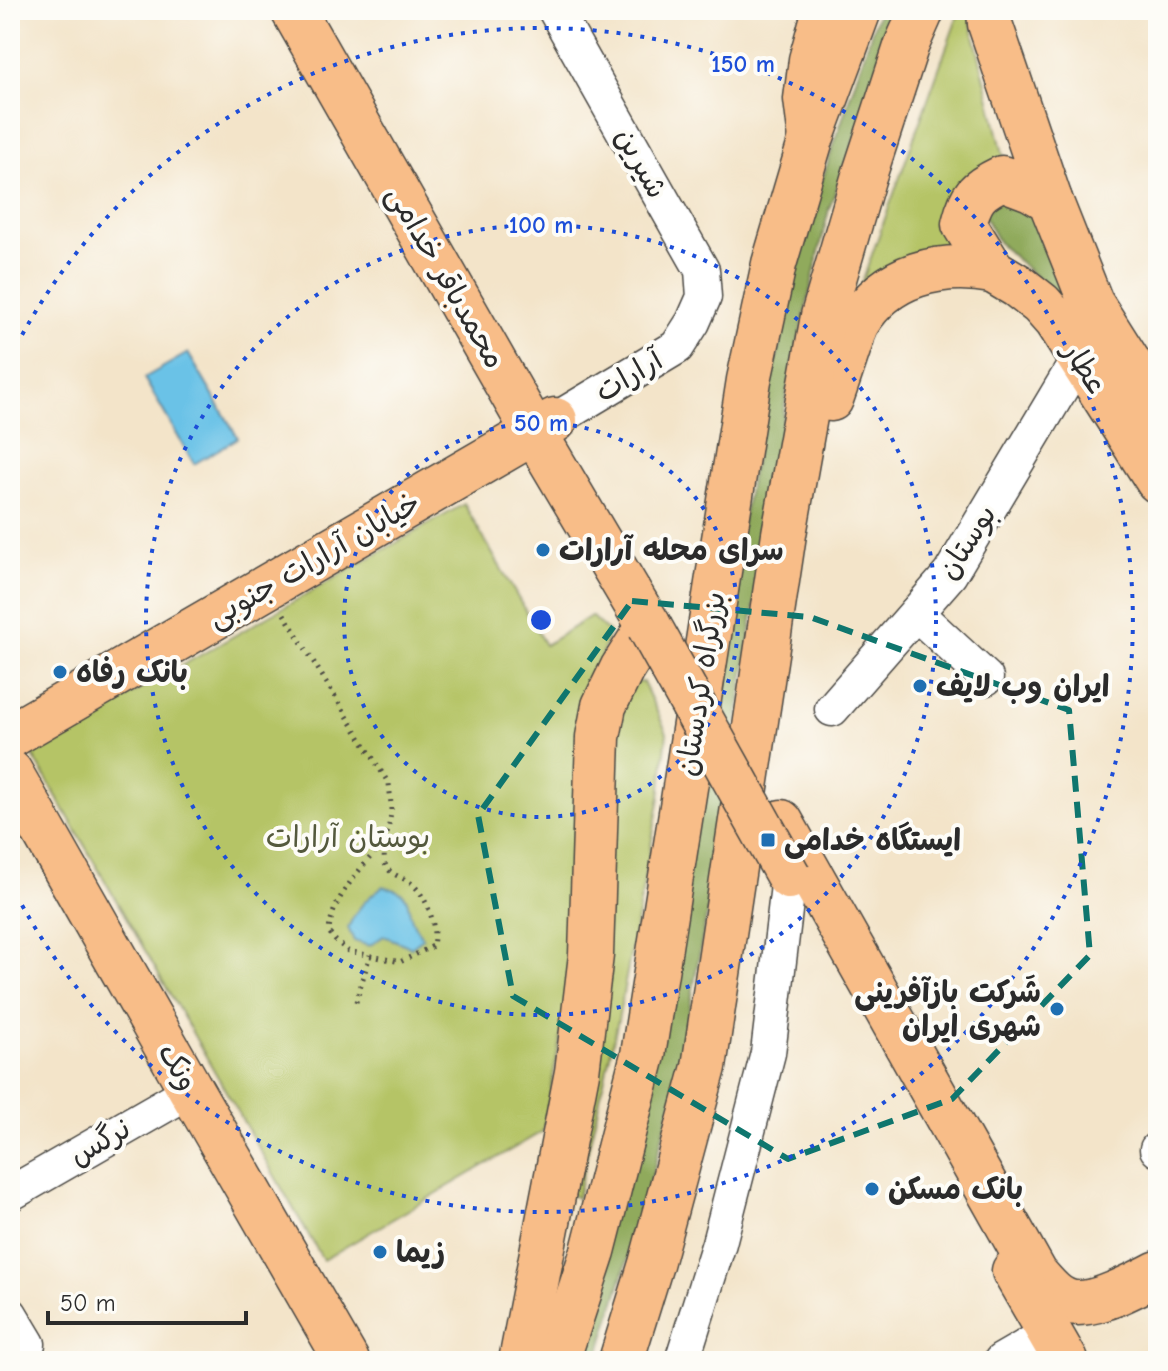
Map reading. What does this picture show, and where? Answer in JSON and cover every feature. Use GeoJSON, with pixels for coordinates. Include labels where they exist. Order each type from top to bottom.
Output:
{"type":"FeatureCollection","features":[{"type":"Feature","properties":{"kind":"main road","name":"محمدباقر خدامی"},"geometry":{"type":"LineString","coordinates":[[293,10],[545,426],[666,638]]}},
{"type":"Feature","properties":{"kind":"main road","name":"محمدباقر خدامی"},"geometry":{"type":"LineString","coordinates":[[322,10],[545,426]]}},
{"type":"Feature","properties":{"kind":"main road"},"geometry":{"type":"LineString","coordinates":[[811,139],[806,99],[811,60],[825,10]]}},
{"type":"Feature","properties":{"kind":"main road","name":"بزرگراه کردستان"},"geometry":{"type":"LineString","coordinates":[[557,1361],[593,1251],[643,1055],[749,380],[774,264],[811,139],[859,10]]}},
{"type":"Feature","properties":{"kind":"main road","name":"بزرگراه کردستان"},"geometry":{"type":"LineString","coordinates":[[621,1361],[651,1264],[704,1067],[784,534],[823,316],[868,164],[907,44],[922,10]]}},
{"type":"Feature","properties":{"kind":"main road","name":"عطار"},"geometry":{"type":"LineString","coordinates":[[989,10],[990,24],[1050,200],[1091,303],[1152,388]]}},
{"type":"Feature","properties":{"kind":"main road"},"geometry":{"type":"LineString","coordinates":[[993,271],[964,224],[969,204],[981,188],[1002,178],[1050,200]]}},
{"type":"Feature","properties":{"kind":"main road"},"geometry":{"type":"LineString","coordinates":[[784,534],[856,324],[871,304],[903,279],[927,271],[969,267],[993,271]]}},
{"type":"Feature","properties":{"kind":"main road","name":"عطار"},"geometry":{"type":"LineString","coordinates":[[993,271],[1041,304],[1056,321],[1158,481]]}},
{"type":"Feature","properties":{"kind":"main road","name":"خیابان آرارات جنوبی"},"geometry":{"type":"LineString","coordinates":[[10,736],[545,426]]}},
{"type":"Feature","properties":{"kind":"main road"},"geometry":{"type":"LineString","coordinates":[[666,638],[776,813],[1036,1275],[1052,1293],[1067,1302],[1102,1299],[1158,1273]]}},
{"type":"Feature","properties":{"kind":"main road"},"geometry":{"type":"LineString","coordinates":[[666,638],[789,877],[1058,1347]]}},
{"type":"Feature","properties":{"kind":"main road"},"geometry":{"type":"LineString","coordinates":[[521,1361],[579,1058],[591,955],[598,737],[604,706],[622,669],[666,638]]}},
{"type":"Feature","properties":{"kind":"main road","name":"ونک"},"geometry":{"type":"LineString","coordinates":[[10,772],[347,1361]]}},
{"type":"Feature","properties":{"kind":"main road"},"geometry":{"type":"LineString","coordinates":[[1092,1361],[1086,1346],[1086,1332],[1102,1299]]}},
{"type":"Feature","properties":{"kind":"street","name":"شیرین"},"geometry":{"type":"LineString","coordinates":[[555,10],[702,270],[704,297],[693,322]]}},
{"type":"Feature","properties":{"kind":"street","name":"آرارات"},"geometry":{"type":"LineString","coordinates":[[545,426],[677,347],[693,322]]}},
{"type":"Feature","properties":{"kind":"street","name":"بوستان"},"geometry":{"type":"LineString","coordinates":[[832,709],[950,574],[1079,358]]}},
{"type":"Feature","properties":{"kind":"street"},"geometry":{"type":"LineString","coordinates":[[916,613],[986,678]]}},
{"type":"Feature","properties":{"kind":"street"},"geometry":{"type":"LineString","coordinates":[[682,1361],[719,1243],[768,1053],[789,877]]}},
{"type":"Feature","properties":{"kind":"street","name":"نرگس"},"geometry":{"type":"LineString","coordinates":[[10,1194],[191,1090]]}},
{"type":"Feature","properties":{"kind":"street"},"geometry":{"type":"LineString","coordinates":[[10,1314],[28,1344]]}},
{"type":"Feature","properties":{"kind":"street"},"geometry":{"type":"LineString","coordinates":[[1001,1361],[1058,1347]]}},
{"type":"Feature","properties":{"kind":"path"},"geometry":{"type":"LineString","coordinates":[[267,587],[389,784],[391,812],[385,863],[387,868],[421,893],[435,935],[433,946],[400,962],[348,951],[329,932],[334,912],[353,879],[387,838]]}},
{"type":"Feature","properties":{"kind":"path"},"geometry":{"type":"LineString","coordinates":[[356,1002],[370,955]]}},
{"type":"Feature","properties":{"kind":"highlighted area"},"geometry":{"type":"Polygon","coordinates":[[[632,601],[810,617],[1069,710],[1090,955],[952,1099],[788,1159],[513,996],[478,815],[632,601]]]}},
{"type":"Feature","properties":{"kind":"green space"},"geometry":{"type":"Polygon","coordinates":[[[879,10],[902,10],[829,209],[787,390],[714,873],[675,1089],[597,1361],[576,1361],[760,432],[809,219],[879,10]]]}},
{"type":"Feature","properties":{"kind":"green space"},"geometry":{"type":"Polygon","coordinates":[[[960,10],[968,10],[1005,162],[948,223],[946,250],[861,285],[960,10]]]}},
{"type":"Feature","properties":{"kind":"green space"},"geometry":{"type":"Polygon","coordinates":[[[1018,196],[1032,216],[1116,387],[1051,291],[999,243],[978,205],[1018,196]]]}},
{"type":"Feature","properties":{"kind":"green space","name":"بوستان آرارات"},"geometry":{"type":"Polygon","coordinates":[[[464,504],[545,645],[591,616],[609,633],[596,671],[584,692],[578,941],[543,1131],[323,1260],[31,752],[464,504]]]}},
{"type":"Feature","properties":{"kind":"green space"},"geometry":{"type":"Polygon","coordinates":[[[643,682],[667,733],[660,797],[618,1020],[577,1198],[565,1191],[623,683],[643,682]]]}},
{"type":"Feature","properties":{"kind":"water"},"geometry":{"type":"Polygon","coordinates":[[[188,353],[238,438],[194,464],[144,378],[188,353]]]}},
{"type":"Feature","properties":{"kind":"water"},"geometry":{"type":"Polygon","coordinates":[[[383,886],[401,893],[407,900],[411,918],[423,938],[411,947],[384,936],[369,946],[354,941],[348,928],[362,904],[383,886]]]}},
{"type":"Feature","properties":{"kind":"place","name":"سرای محله آرارات"},"geometry":{"type":"Point","coordinates":[543,550]}},
{"type":"Feature","properties":{"kind":"place","name":"بانک رفاه"},"geometry":{"type":"Point","coordinates":[60,672]}},
{"type":"Feature","properties":{"kind":"place","name":"ایران وب لایف"},"geometry":{"type":"Point","coordinates":[920,686]}},
{"type":"Feature","properties":{"kind":"place","name":"ایستگاه خدامی"},"geometry":{"type":"Point","coordinates":[768,840]}},
{"type":"Feature","properties":{"kind":"place","name":"شَرکت بازآفرینی شهری ایران"},"geometry":{"type":"Point","coordinates":[1057,1009]}},
{"type":"Feature","properties":{"kind":"place","name":"بانک مسکن"},"geometry":{"type":"Point","coordinates":[872,1189]}},
{"type":"Feature","properties":{"kind":"place","name":"زیما"},"geometry":{"type":"Point","coordinates":[380,1252]}}]}
